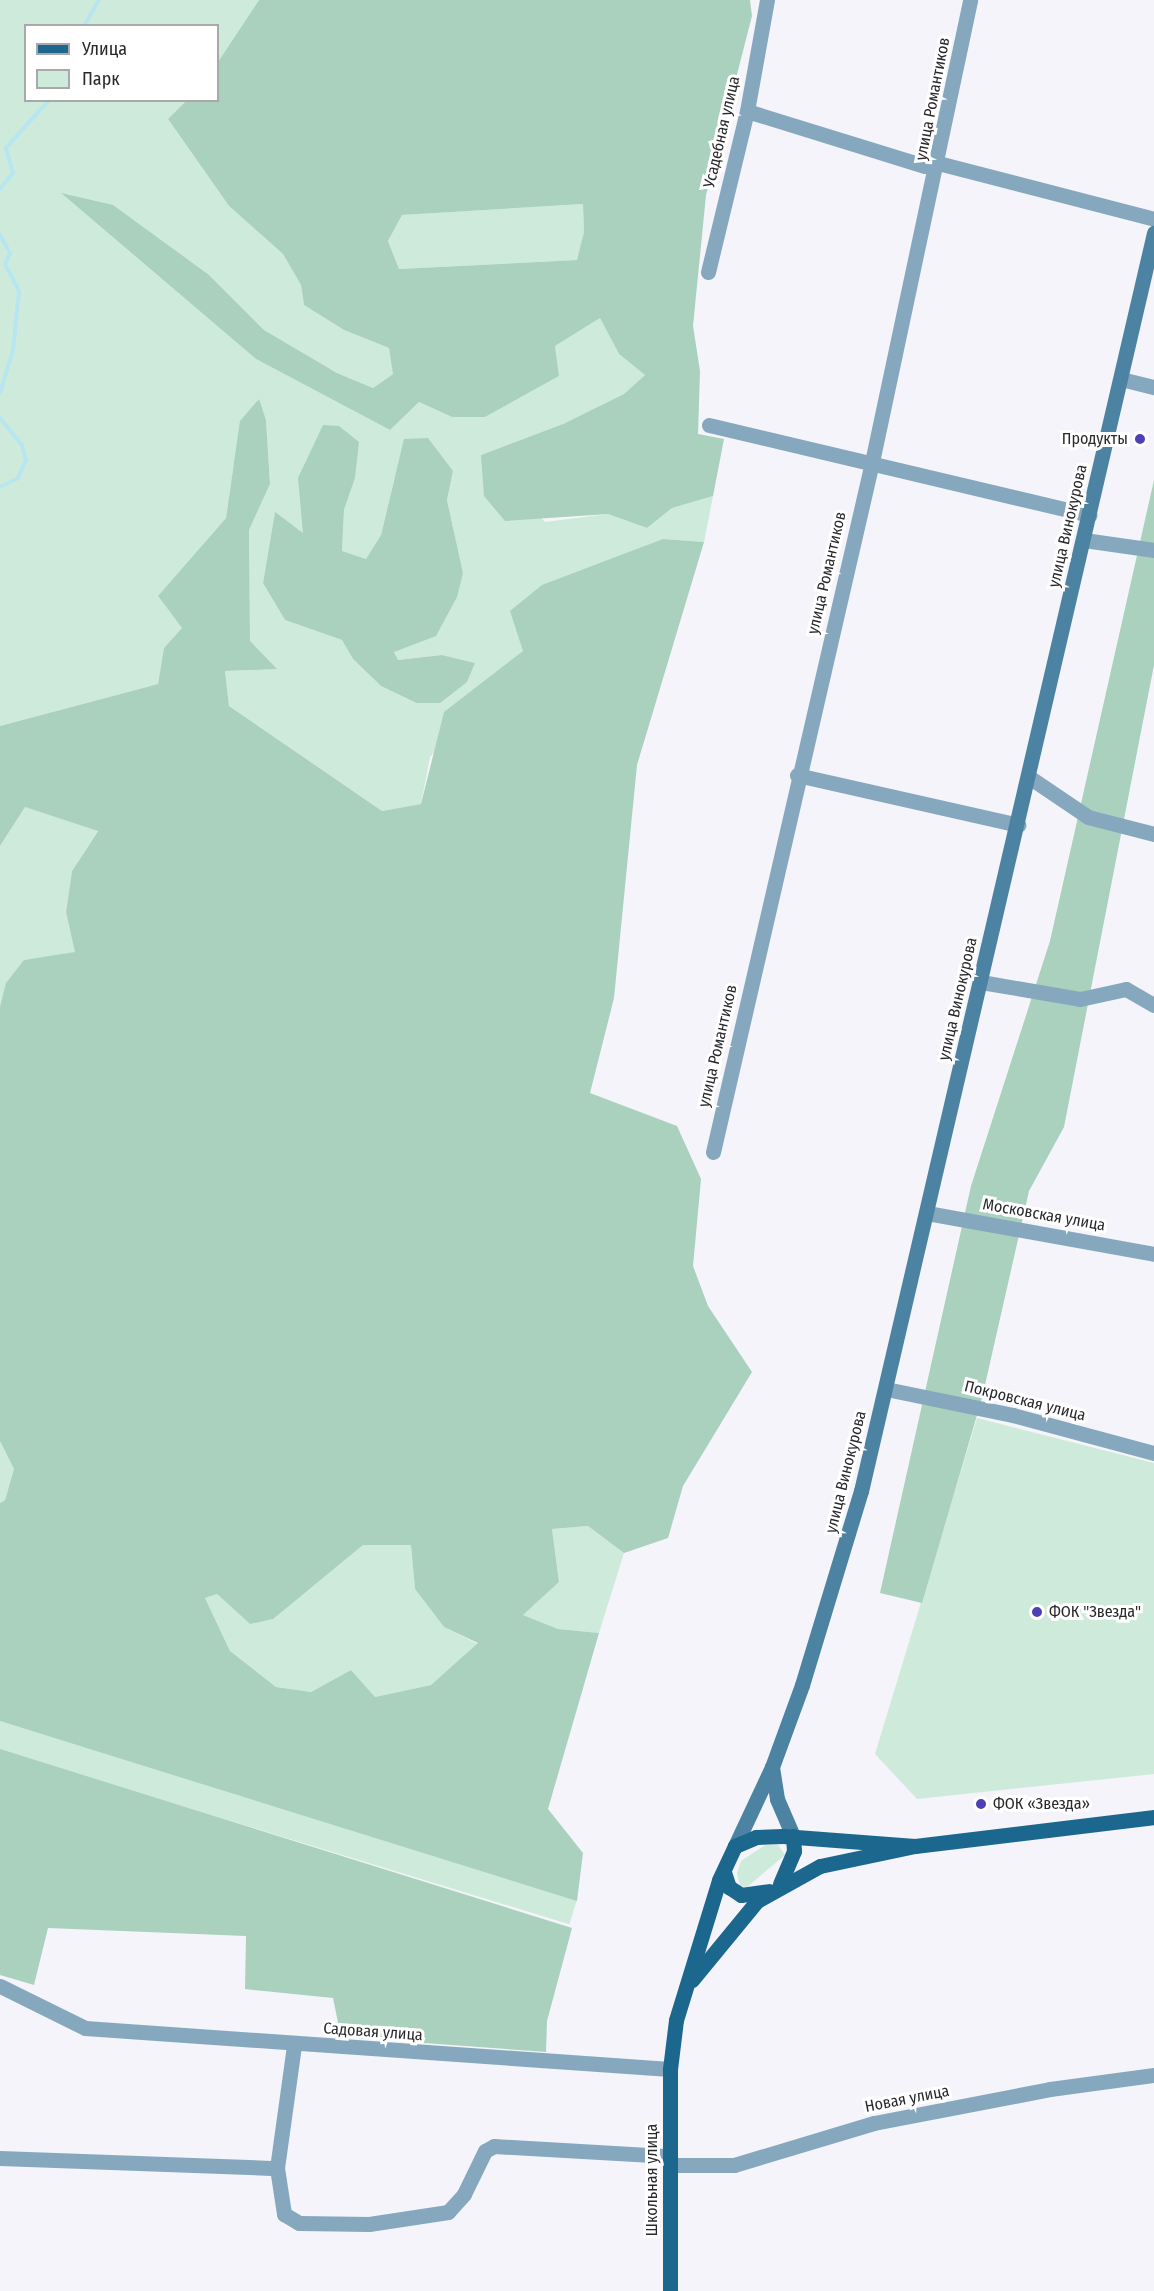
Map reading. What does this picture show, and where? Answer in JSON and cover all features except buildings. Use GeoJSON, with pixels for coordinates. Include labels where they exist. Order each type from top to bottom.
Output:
{"type":"FeatureCollection","features":[{"type":"Feature","properties":{"kind":"main road","name":"улица Винокурова"},"geometry":{"type":"LineString","coordinates":[[772,1767],[832,1595],[886,1389],[1154,232]]}},
{"type":"Feature","properties":{"kind":"main road"},"geometry":{"type":"LineString","coordinates":[[687,1987],[741,1917],[775,1887],[794,1851],[793,1836],[777,1799],[772,1767]]}},
{"type":"Feature","properties":{"kind":"main road"},"geometry":{"type":"LineString","coordinates":[[670,2069],[676,2020],[724,1872],[772,1767]]}},
{"type":"Feature","properties":{"kind":"main road"},"geometry":{"type":"LineString","coordinates":[[724,1872],[729,1887],[741,1895],[775,1887],[820,1866],[915,1846],[1154,1817]]}},
{"type":"Feature","properties":{"kind":"main road"},"geometry":{"type":"LineString","coordinates":[[735,1846],[756,1837],[793,1836],[915,1846]]}},
{"type":"Feature","properties":{"kind":"main road","name":"Школьная улица"},"geometry":{"type":"LineString","coordinates":[[670,2069],[670,2291]]}},
{"type":"Feature","properties":{"kind":"street","name":"Усадебная улица"},"geometry":{"type":"LineString","coordinates":[[708,272],[747,111],[767,0]]}},
{"type":"Feature","properties":{"kind":"street","name":"улица Романтиков"},"geometry":{"type":"LineString","coordinates":[[713,1152],[797,775],[872,462],[938,163],[970,0]]}},
{"type":"Feature","properties":{"kind":"street"},"geometry":{"type":"LineString","coordinates":[[747,111],[924,166],[938,163],[1154,219]]}},
{"type":"Feature","properties":{"kind":"street"},"geometry":{"type":"LineString","coordinates":[[1121,379],[1154,387]]}},
{"type":"Feature","properties":{"kind":"street"},"geometry":{"type":"LineString","coordinates":[[709,425],[1089,515]]}},
{"type":"Feature","properties":{"kind":"street"},"geometry":{"type":"LineString","coordinates":[[1084,540],[1154,550]]}},
{"type":"Feature","properties":{"kind":"street"},"geometry":{"type":"LineString","coordinates":[[797,775],[1018,825]]}},
{"type":"Feature","properties":{"kind":"street"},"geometry":{"type":"LineString","coordinates":[[1029,777],[1088,817],[1154,834]]}},
{"type":"Feature","properties":{"kind":"street"},"geometry":{"type":"LineString","coordinates":[[981,982],[1080,999],[1126,989],[1154,1005]]}},
{"type":"Feature","properties":{"kind":"street","name":"Московская улица"},"geometry":{"type":"LineString","coordinates":[[927,1213],[1154,1254]]}},
{"type":"Feature","properties":{"kind":"street","name":"Покровская улица"},"geometry":{"type":"LineString","coordinates":[[886,1389],[1019,1416],[1154,1453]]}},
{"type":"Feature","properties":{"kind":"street","name":"Садовая улица"},"geometry":{"type":"LineString","coordinates":[[0,1986],[85,2028],[294,2046],[670,2069]]}},
{"type":"Feature","properties":{"kind":"street"},"geometry":{"type":"LineString","coordinates":[[294,2046],[277,2168],[277,2192],[284,2214],[299,2223],[369,2224],[448,2212],[464,2194],[485,2151],[494,2146],[670,2160]]}},
{"type":"Feature","properties":{"kind":"street","name":"Новая улица"},"geometry":{"type":"LineString","coordinates":[[670,2160],[734,2166],[874,2123],[1050,2089],[1154,2075]]}},
{"type":"Feature","properties":{"kind":"street"},"geometry":{"type":"LineString","coordinates":[[0,2158],[277,2168]]}},
{"type":"Feature","properties":{"kind":"green space"},"geometry":{"type":"Polygon","coordinates":[[[0,0],[259,0],[219,60],[219,24],[24,24],[24,102],[185,102],[168,119],[229,206],[283,254],[301,285],[304,305],[344,330],[389,348],[394,373],[373,388],[337,373],[264,330],[209,275],[62,194],[256,359],[390,430],[419,402],[452,417],[485,417],[559,376],[555,346],[600,318],[619,354],[645,375],[624,394],[563,424],[481,455],[545,522],[608,514],[647,528],[672,508],[713,496],[704,542],[663,539],[604,563],[430,757],[421,804],[382,811],[229,706],[225,671],[276,669],[250,642],[249,530],[270,484],[266,420],[258,399],[233,470],[226,518],[158,596],[182,628],[164,648],[158,684],[0,726],[0,0]],[[453,471],[395,476],[381,535],[366,559],[342,551],[344,510],[355,478],[303,533],[275,513],[263,583],[285,620],[342,640],[353,659],[381,686],[415,703],[467,682],[475,663],[442,655],[398,660],[394,652],[463,573],[447,500],[453,471]]]}},
{"type":"Feature","properties":{"kind":"green space"},"geometry":{"type":"Polygon","coordinates":[[[259,0],[750,0],[752,16],[706,195],[693,326],[700,371],[698,434],[724,439],[713,496],[672,508],[647,528],[608,514],[505,521],[484,496],[481,455],[563,424],[624,394],[645,375],[619,354],[600,318],[555,346],[559,376],[485,417],[452,417],[419,402],[390,430],[256,359],[61,193],[113,205],[209,275],[264,330],[337,373],[373,388],[393,374],[389,348],[344,330],[304,305],[301,285],[283,254],[229,206],[168,119],[185,102],[219,102],[219,60],[259,0]],[[583,204],[402,215],[388,241],[399,269],[577,260],[584,232],[583,204]]]}},
{"type":"Feature","properties":{"kind":"green space"},"geometry":{"type":"Polygon","coordinates":[[[583,204],[584,232],[578,260],[399,269],[388,241],[402,215],[583,204]]]}},
{"type":"Feature","properties":{"kind":"green space"},"geometry":{"type":"Polygon","coordinates":[[[259,399],[266,420],[270,484],[249,530],[250,641],[277,669],[225,671],[229,706],[382,811],[421,804],[444,712],[523,651],[510,611],[542,585],[663,539],[704,542],[637,765],[614,998],[590,1093],[677,1126],[701,1179],[693,1266],[708,1306],[752,1372],[683,1486],[668,1538],[624,1553],[588,1526],[552,1529],[559,1582],[523,1615],[558,1629],[599,1633],[548,1809],[583,1853],[577,1901],[0,1721],[0,1503],[5,1500],[14,1469],[0,1441],[0,1007],[6,983],[24,960],[75,952],[66,912],[72,871],[98,831],[25,807],[0,846],[0,726],[158,684],[164,648],[182,628],[158,596],[226,518],[240,421],[259,399]],[[363,1545],[273,1619],[250,1624],[217,1594],[205,1598],[230,1651],[276,1687],[311,1692],[351,1670],[375,1697],[431,1685],[478,1643],[444,1627],[415,1589],[411,1545],[363,1545]]]}},
{"type":"Feature","properties":{"kind":"green space"},"geometry":{"type":"Polygon","coordinates":[[[323,425],[339,426],[359,442],[355,478],[344,510],[342,551],[366,559],[381,535],[404,439],[428,438],[453,471],[447,500],[463,573],[457,597],[436,636],[394,652],[398,660],[442,655],[475,663],[467,682],[440,703],[416,703],[381,686],[353,659],[342,640],[285,620],[263,583],[275,512],[303,533],[298,478],[323,425]]]}},
{"type":"Feature","properties":{"kind":"green space"},"geometry":{"type":"Polygon","coordinates":[[[1154,480],[1154,665],[1064,1127],[1029,1191],[982,1398],[922,1603],[880,1593],[971,1186],[1050,941],[1154,480]]]}},
{"type":"Feature","properties":{"kind":"green space"},"geometry":{"type":"Polygon","coordinates":[[[25,807],[98,830],[72,871],[66,912],[76,953],[24,960],[0,1007],[0,846],[25,807]]]}},
{"type":"Feature","properties":{"kind":"green space","name":"ФОК \"Звезда\""},"geometry":{"type":"Polygon","coordinates":[[[977,1418],[1154,1463],[1154,1774],[917,1799],[875,1754],[977,1418]]]}},
{"type":"Feature","properties":{"kind":"green space"},"geometry":{"type":"Polygon","coordinates":[[[0,1441],[14,1469],[5,1500],[0,1503],[0,1441]]]}},
{"type":"Feature","properties":{"kind":"green space"},"geometry":{"type":"Polygon","coordinates":[[[588,1526],[624,1553],[599,1633],[558,1629],[523,1615],[559,1582],[552,1529],[588,1526]]]}},
{"type":"Feature","properties":{"kind":"green space"},"geometry":{"type":"Polygon","coordinates":[[[363,1545],[411,1545],[415,1589],[444,1627],[478,1644],[431,1685],[375,1697],[351,1670],[311,1692],[276,1687],[230,1651],[205,1598],[217,1594],[250,1624],[272,1619],[363,1545]]]}},
{"type":"Feature","properties":{"kind":"green space"},"geometry":{"type":"Polygon","coordinates":[[[0,1721],[578,1898],[569,1924],[0,1750],[0,1721]]]}},
{"type":"Feature","properties":{"kind":"green space"},"geometry":{"type":"Polygon","coordinates":[[[0,1749],[572,1928],[547,2021],[546,2052],[341,2037],[333,1998],[245,1989],[246,1936],[48,1928],[34,1985],[0,1975],[0,1749]]]}},
{"type":"Feature","properties":{"kind":"green space"},"geometry":{"type":"Polygon","coordinates":[[[765,1845],[778,1845],[785,1855],[747,1887],[740,1886],[737,1873],[741,1861],[765,1845]]]}},
{"type":"Feature","properties":{"kind":"waterway"},"geometry":{"type":"LineString","coordinates":[[85,24],[99,0]]}},
{"type":"Feature","properties":{"kind":"waterway"},"geometry":{"type":"LineString","coordinates":[[0,189],[13,173],[6,148],[47,102]]}},
{"type":"Feature","properties":{"kind":"waterway"},"geometry":{"type":"LineString","coordinates":[[0,235],[10,253],[5,264],[19,291],[13,350],[0,393]]}},
{"type":"Feature","properties":{"kind":"waterway"},"geometry":{"type":"LineString","coordinates":[[0,418],[22,445],[26,460],[18,478],[0,487]]}},
{"type":"Feature","properties":{"kind":"place","name":"Продукты"},"geometry":{"type":"Point","coordinates":[1140,439]}},
{"type":"Feature","properties":{"kind":"place","name":"ФОК \"Звезда\""},"geometry":{"type":"Point","coordinates":[1037,1612]}},
{"type":"Feature","properties":{"kind":"place","name":"ФОК «Звезда»"},"geometry":{"type":"Point","coordinates":[981,1804]}}]}
